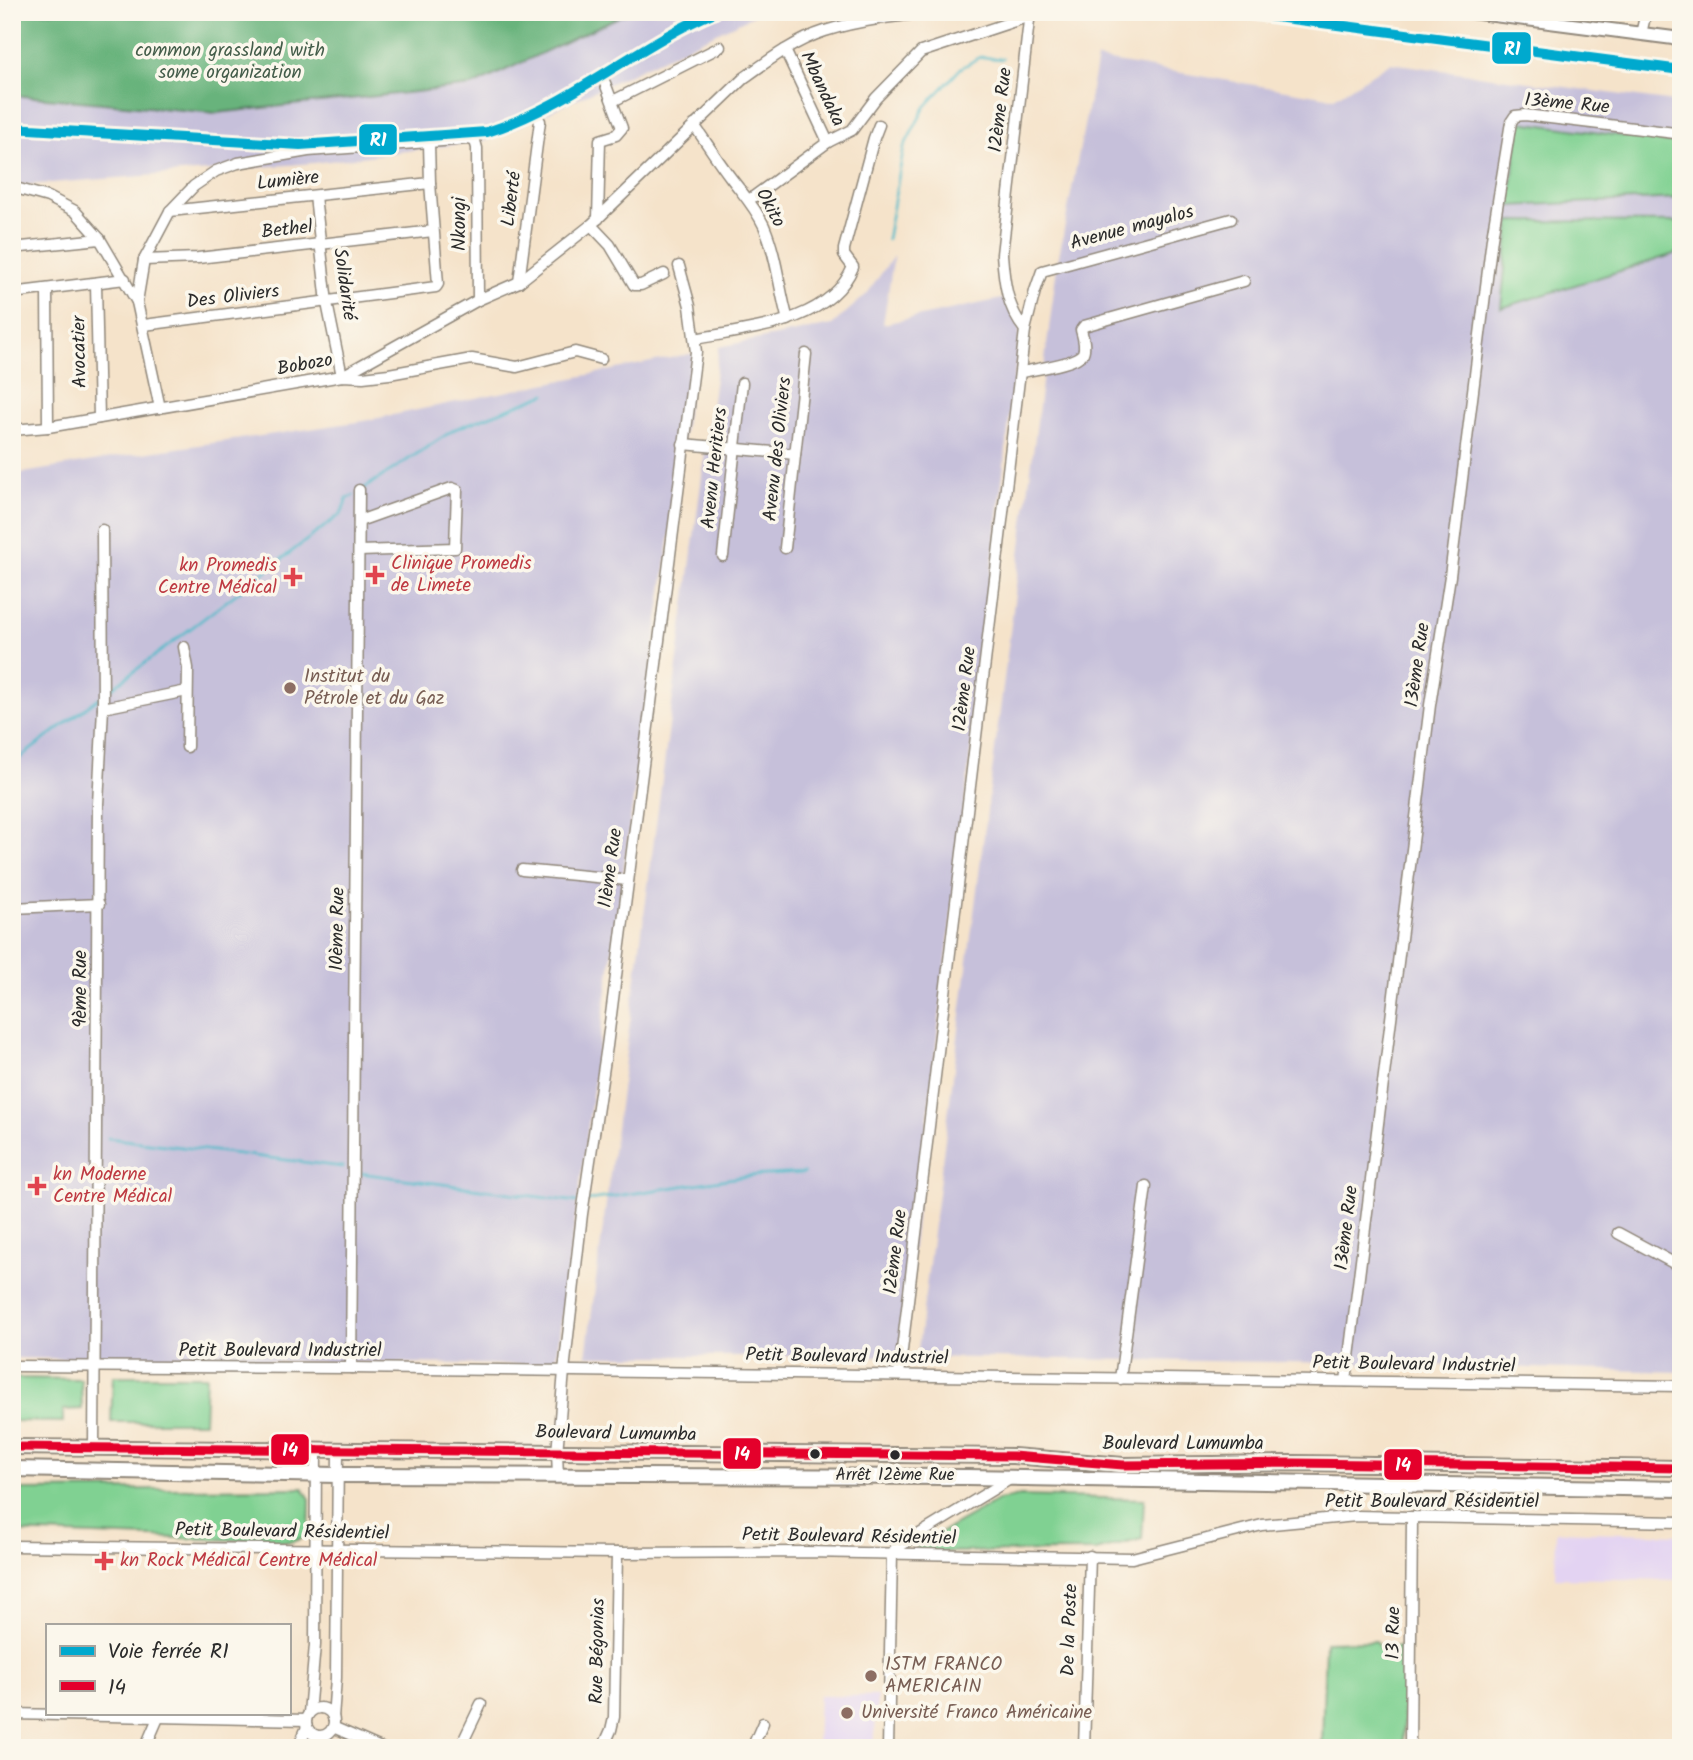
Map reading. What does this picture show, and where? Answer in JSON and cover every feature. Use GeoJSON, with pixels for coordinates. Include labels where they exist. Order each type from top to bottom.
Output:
{"type":"FeatureCollection","features":[{"type":"Feature","properties":{"kind":"highway","name":"Boulevard Lumumba"},"geometry":{"type":"LineString","coordinates":[[12,1447],[1013,1456],[1123,1465],[1294,1463],[1681,1468]]}},
{"type":"Feature","properties":{"kind":"highway","name":"Boulevard Lumumba"},"geometry":{"type":"LineString","coordinates":[[12,1469],[337,1475],[1010,1479],[1681,1489]]}},
{"type":"Feature","properties":{"kind":"main road"},"geometry":{"type":"LineString","coordinates":[[1471,12],[1681,39]]}},
{"type":"Feature","properties":{"kind":"street"},"geometry":{"type":"LineString","coordinates":[[342,376],[478,300],[520,282],[594,222],[744,78],[785,50],[825,31],[934,12]]}},
{"type":"Feature","properties":{"kind":"street"},"geometry":{"type":"LineString","coordinates":[[1642,34],[1646,12]]}},
{"type":"Feature","properties":{"kind":"street"},"geometry":{"type":"LineString","coordinates":[[750,200],[828,142],[852,130],[876,98],[921,52],[1030,14]]}},
{"type":"Feature","properties":{"kind":"street","name":"12ème Rue"},"geometry":{"type":"LineString","coordinates":[[899,1375],[1022,372],[1025,330],[1005,290],[1002,254],[1030,14]]}},
{"type":"Feature","properties":{"kind":"street"},"geometry":{"type":"LineString","coordinates":[[613,101],[720,47]]}},
{"type":"Feature","properties":{"kind":"street","name":"Mbandaka"},"geometry":{"type":"LineString","coordinates":[[785,50],[828,142]]}},
{"type":"Feature","properties":{"kind":"street"},"geometry":{"type":"LineString","coordinates":[[605,83],[622,128],[616,135],[600,141],[594,222],[635,285],[641,285],[664,274]]}},
{"type":"Feature","properties":{"kind":"street","name":"13ème Rue"},"geometry":{"type":"LineString","coordinates":[[1346,1381],[1428,717],[1450,576],[1490,251],[1511,122],[1515,116],[1525,115],[1675,133]]}},
{"type":"Feature","properties":{"kind":"street","name":"Liberté"},"geometry":{"type":"LineString","coordinates":[[520,282],[540,121]]}},
{"type":"Feature","properties":{"kind":"street","name":"Okito"},"geometry":{"type":"LineString","coordinates":[[694,125],[732,180],[750,200],[765,230],[788,320]]}},
{"type":"Feature","properties":{"kind":"street"},"geometry":{"type":"LineString","coordinates":[[695,339],[788,320],[807,312],[824,302],[852,271],[852,263],[844,255],[844,249],[874,138],[880,125]]}},
{"type":"Feature","properties":{"kind":"street","name":"Nkongi"},"geometry":{"type":"LineString","coordinates":[[429,143],[470,139],[475,141],[478,300]]}},
{"type":"Feature","properties":{"kind":"street"},"geometry":{"type":"LineString","coordinates":[[137,302],[144,260],[170,211],[194,186],[216,171],[238,163],[309,151],[429,143],[436,287],[327,303]]}},
{"type":"Feature","properties":{"kind":"street","name":"Lumière"},"geometry":{"type":"LineString","coordinates":[[170,211],[430,183]]}},
{"type":"Feature","properties":{"kind":"street"},"geometry":{"type":"LineString","coordinates":[[12,187],[48,197],[75,211],[100,239],[137,302],[160,408]]}},
{"type":"Feature","properties":{"kind":"street","name":"Solidarité"},"geometry":{"type":"LineString","coordinates":[[314,195],[327,303],[342,376]]}},
{"type":"Feature","properties":{"kind":"street","name":"Avenue mayalos"},"geometry":{"type":"LineString","coordinates":[[1025,330],[1042,271],[1231,219]]}},
{"type":"Feature","properties":{"kind":"street","name":"Bethel"},"geometry":{"type":"LineString","coordinates":[[144,260],[198,258],[433,231]]}},
{"type":"Feature","properties":{"kind":"street"},"geometry":{"type":"LineString","coordinates":[[12,248],[100,239]]}},
{"type":"Feature","properties":{"kind":"street","name":"11ème Rue"},"geometry":{"type":"LineString","coordinates":[[558,1476],[557,1453],[564,1371],[582,1214],[696,352],[690,306],[679,266]]}},
{"type":"Feature","properties":{"kind":"street"},"geometry":{"type":"LineString","coordinates":[[12,293],[125,279]]}},
{"type":"Feature","properties":{"kind":"street"},"geometry":{"type":"LineString","coordinates":[[1022,372],[1081,356],[1084,326],[1244,281]]}},
{"type":"Feature","properties":{"kind":"street","name":"Avocatier"},"geometry":{"type":"LineString","coordinates":[[96,284],[99,418]]}},
{"type":"Feature","properties":{"kind":"street"},"geometry":{"type":"LineString","coordinates":[[47,289],[48,427]]}},
{"type":"Feature","properties":{"kind":"street","name":"Des Oliviers"},"geometry":{"type":"LineString","coordinates":[[144,326],[327,303]]}},
{"type":"Feature","properties":{"kind":"street","name":"Bobozo"},"geometry":{"type":"LineString","coordinates":[[12,430],[48,427],[342,376],[389,374],[472,359],[517,367],[575,352],[601,359]]}},
{"type":"Feature","properties":{"kind":"street","name":"Avenu des Oliviers"},"geometry":{"type":"LineString","coordinates":[[785,548],[806,354]]}},
{"type":"Feature","properties":{"kind":"street","name":"Avenu Heritiers"},"geometry":{"type":"LineString","coordinates":[[723,556],[742,383]]}},
{"type":"Feature","properties":{"kind":"street"},"geometry":{"type":"LineString","coordinates":[[683,444],[795,454]]}},
{"type":"Feature","properties":{"kind":"street"},"geometry":{"type":"LineString","coordinates":[[359,521],[452,488],[457,490],[455,548],[359,551]]}},
{"type":"Feature","properties":{"kind":"street","name":"10ème Rue"},"geometry":{"type":"LineString","coordinates":[[351,1368],[359,490]]}},
{"type":"Feature","properties":{"kind":"street","name":"9ème Rue"},"geometry":{"type":"LineString","coordinates":[[94,1448],[98,804],[103,708],[102,530]]}},
{"type":"Feature","properties":{"kind":"street"},"geometry":{"type":"LineString","coordinates":[[184,647],[188,668],[187,747]]}},
{"type":"Feature","properties":{"kind":"street"},"geometry":{"type":"LineString","coordinates":[[103,708],[187,691]]}},
{"type":"Feature","properties":{"kind":"street"},"geometry":{"type":"LineString","coordinates":[[522,870],[628,880]]}},
{"type":"Feature","properties":{"kind":"street"},"geometry":{"type":"LineString","coordinates":[[13,908],[99,904]]}},
{"type":"Feature","properties":{"kind":"street"},"geometry":{"type":"LineString","coordinates":[[1120,1379],[1146,1186]]}},
{"type":"Feature","properties":{"kind":"street"},"geometry":{"type":"LineString","coordinates":[[1618,1233],[1681,1267]]}},
{"type":"Feature","properties":{"kind":"street","name":"Petit Boulevard Industriel"},"geometry":{"type":"LineString","coordinates":[[12,1366],[1681,1386]]}},
{"type":"Feature","properties":{"kind":"street"},"geometry":{"type":"LineString","coordinates":[[321,1748],[331,1727],[336,1678],[338,1450]]}},
{"type":"Feature","properties":{"kind":"street"},"geometry":{"type":"LineString","coordinates":[[298,1748],[307,1720],[315,1645],[316,1451]]}},
{"type":"Feature","properties":{"kind":"street"},"geometry":{"type":"LineString","coordinates":[[888,1748],[892,1554],[914,1535],[1010,1479]]}},
{"type":"Feature","properties":{"kind":"street","name":"Petit Boulevard Résidentiel"},"geometry":{"type":"LineString","coordinates":[[12,1546],[1132,1558],[1262,1525],[1326,1517],[1681,1522]]}},
{"type":"Feature","properties":{"kind":"street","name":"13 Rue"},"geometry":{"type":"LineString","coordinates":[[1410,1748],[1412,1519]]}},
{"type":"Feature","properties":{"kind":"street","name":"Rue Bégonias"},"geometry":{"type":"LineString","coordinates":[[603,1748],[614,1717],[617,1553]]}},
{"type":"Feature","properties":{"kind":"street","name":"De la Poste"},"geometry":{"type":"LineString","coordinates":[[1084,1748],[1090,1556]]}},
{"type":"Feature","properties":{"kind":"street"},"geometry":{"type":"LineString","coordinates":[[460,1748],[481,1704]]}},
{"type":"Feature","properties":{"kind":"street"},"geometry":{"type":"LineString","coordinates":[[14,1718],[240,1717],[307,1720],[323,1709],[331,1727],[381,1748]]}},
{"type":"Feature","properties":{"kind":"street"},"geometry":{"type":"LineString","coordinates":[[145,1748],[158,1718]]}},
{"type":"Feature","properties":{"kind":"street"},"geometry":{"type":"LineString","coordinates":[[307,1720],[315,1736],[331,1727]]}},
{"type":"Feature","properties":{"kind":"street"},"geometry":{"type":"LineString","coordinates":[[752,1748],[763,1723]]}},
{"type":"Feature","properties":{"kind":"shaded area"},"geometry":{"type":"Polygon","coordinates":[[[12,12],[761,12],[490,140],[314,163],[12,186],[12,12]]]}},
{"type":"Feature","properties":{"kind":"shaded area"},"geometry":{"type":"Polygon","coordinates":[[[1097,59],[1334,98],[1390,63],[1681,103],[1681,1372],[1351,1363],[917,1357],[1057,266],[1097,59]]]}},
{"type":"Feature","properties":{"kind":"shaded area"},"geometry":{"type":"Polygon","coordinates":[[[894,255],[883,324],[1011,297],[1020,328],[900,1356],[586,1356],[719,347],[832,325],[867,294],[894,255]]]}},
{"type":"Feature","properties":{"kind":"shaded area"},"geometry":{"type":"Polygon","coordinates":[[[695,353],[555,1365],[12,1358],[12,475],[364,421],[695,353]]]}},
{"type":"Feature","properties":{"kind":"shaded area"},"geometry":{"type":"Polygon","coordinates":[[[1556,1531],[1681,1535],[1681,1580],[1555,1578],[1556,1531]]]}},
{"type":"Feature","properties":{"kind":"shaded area","name":"Université Franco Américaine"},"geometry":{"type":"Polygon","coordinates":[[[819,1696],[877,1696],[874,1748],[817,1748],[819,1696]]]}},
{"type":"Feature","properties":{"kind":"green space","name":"common grassland with some organization"},"geometry":{"type":"Polygon","coordinates":[[[12,12],[629,12],[472,86],[216,113],[12,95],[12,12]]]}},
{"type":"Feature","properties":{"kind":"green space"},"geometry":{"type":"Polygon","coordinates":[[[1520,122],[1681,144],[1679,198],[1509,206],[1520,122]]]}},
{"type":"Feature","properties":{"kind":"green space"},"geometry":{"type":"Polygon","coordinates":[[[1510,221],[1681,222],[1681,252],[1501,308],[1510,221]]]}},
{"type":"Feature","properties":{"kind":"green space"},"geometry":{"type":"Polygon","coordinates":[[[113,1376],[206,1376],[204,1422],[111,1422],[113,1376]]]}},
{"type":"Feature","properties":{"kind":"green space"},"geometry":{"type":"Polygon","coordinates":[[[12,1378],[81,1379],[82,1409],[63,1410],[63,1422],[12,1421],[12,1378]]]}},
{"type":"Feature","properties":{"kind":"green space"},"geometry":{"type":"Polygon","coordinates":[[[303,1488],[310,1499],[309,1535],[292,1542],[12,1532],[12,1490],[303,1488]]]}},
{"type":"Feature","properties":{"kind":"green space"},"geometry":{"type":"Polygon","coordinates":[[[1020,1496],[1144,1499],[1142,1539],[1096,1551],[917,1552],[917,1546],[999,1500],[1020,1496]]]}},
{"type":"Feature","properties":{"kind":"green space"},"geometry":{"type":"Polygon","coordinates":[[[1375,1641],[1379,1647],[1405,1647],[1403,1748],[1322,1748],[1325,1642],[1375,1641]]]}},
{"type":"Feature","properties":{"kind":"waterway"},"geometry":{"type":"LineString","coordinates":[[887,239],[904,147],[925,107],[961,68],[980,57],[1003,59]]}},
{"type":"Feature","properties":{"kind":"waterway"},"geometry":{"type":"LineString","coordinates":[[363,489],[455,429],[546,394]]}},
{"type":"Feature","properties":{"kind":"waterway"},"geometry":{"type":"LineString","coordinates":[[107,692],[341,514],[347,499],[354,495]]}},
{"type":"Feature","properties":{"kind":"waterway"},"geometry":{"type":"LineString","coordinates":[[12,764],[99,698]]}},
{"type":"Feature","properties":{"kind":"waterway"},"geometry":{"type":"LineString","coordinates":[[108,1138],[343,1167]]}},
{"type":"Feature","properties":{"kind":"waterway"},"geometry":{"type":"LineString","coordinates":[[360,1173],[577,1202],[747,1176],[804,1173]]}},
{"type":"Feature","properties":{"kind":"railway"},"geometry":{"type":"LineString","coordinates":[[12,128],[300,145],[487,132],[547,107],[658,41],[715,12]]}},
{"type":"Feature","properties":{"kind":"rail line","name":"R1"},"geometry":{"type":"LineString","coordinates":[[12,128],[300,145],[487,132],[547,107],[658,41],[715,12]]}},
{"type":"Feature","properties":{"kind":"rail line","name":"R1"},"geometry":{"type":"LineString","coordinates":[[1238,12],[1681,70]]}},
{"type":"Feature","properties":{"kind":"transit line","name":"14"},"geometry":{"type":"LineString","coordinates":[[12,1447],[1013,1456],[1123,1465],[1294,1463],[1681,1468]]}},
{"type":"Feature","properties":{"kind":"place","name":"Clinique Promedis de Limete"},"geometry":{"type":"Point","coordinates":[375,575]}},
{"type":"Feature","properties":{"kind":"place","name":"kn Promedis Centre Médical"},"geometry":{"type":"Point","coordinates":[293,577]}},
{"type":"Feature","properties":{"kind":"place","name":"Institut du Pétrole et du Gaz"},"geometry":{"type":"Point","coordinates":[290,688]}},
{"type":"Feature","properties":{"kind":"place","name":"kn Moderne Centre Médical"},"geometry":{"type":"Point","coordinates":[37,1186]}},
{"type":"Feature","properties":{"kind":"place","name":"Arrêt 12ème Rue"},"geometry":{"type":"Point","coordinates":[895,1455]}},
{"type":"Feature","properties":{"kind":"place","name":"kn Rock Médical Centre Médical"},"geometry":{"type":"Point","coordinates":[104,1561]}},
{"type":"Feature","properties":{"kind":"place","name":"ISTM FRANCO AMERICAIN"},"geometry":{"type":"Point","coordinates":[871,1676]}},
{"type":"Feature","properties":{"kind":"place","name":"Université Franco Américaine"},"geometry":{"type":"Point","coordinates":[847,1713]}}]}
